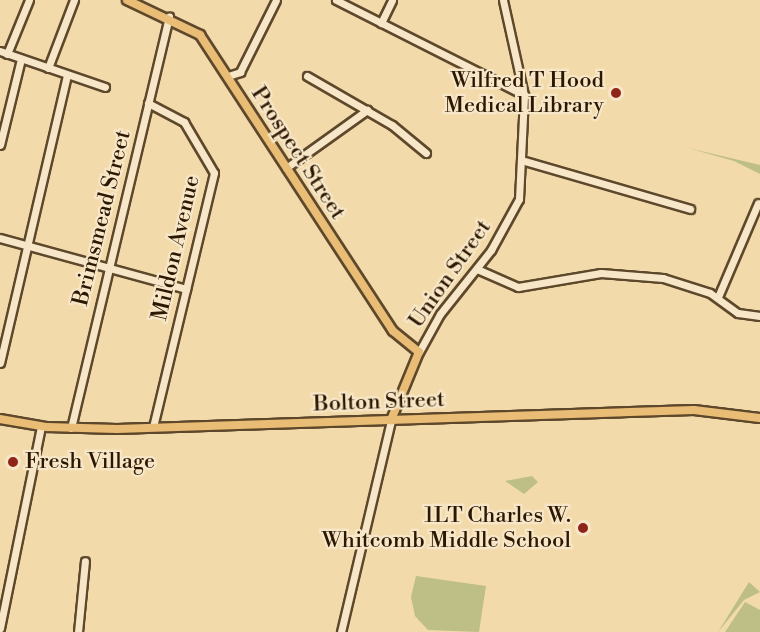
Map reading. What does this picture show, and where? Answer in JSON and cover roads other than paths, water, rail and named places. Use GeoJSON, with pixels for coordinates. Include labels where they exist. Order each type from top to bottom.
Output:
{"type":"FeatureCollection","features":[{"type":"Feature","properties":{"kind":"main road","name":"Prospect Street"},"geometry":{"type":"LineString","coordinates":[[127,0],[169,16],[200,34],[393,331],[419,352]]}},
{"type":"Feature","properties":{"kind":"main road","name":"Union Street"},"geometry":{"type":"LineString","coordinates":[[391,420],[419,352]]}},
{"type":"Feature","properties":{"kind":"main road","name":"Bolton Street"},"geometry":{"type":"LineString","coordinates":[[0,419],[71,428],[153,428],[693,410],[760,418]]}},
{"type":"Feature","properties":{"kind":"street"},"geometry":{"type":"LineString","coordinates":[[29,0],[4,52],[105,87]]}},
{"type":"Feature","properties":{"kind":"street"},"geometry":{"type":"LineString","coordinates":[[48,68],[74,0]]}},
{"type":"Feature","properties":{"kind":"street"},"geometry":{"type":"LineString","coordinates":[[228,76],[240,72],[276,0]]}},
{"type":"Feature","properties":{"kind":"street"},"geometry":{"type":"LineString","coordinates":[[336,0],[524,95]]}},
{"type":"Feature","properties":{"kind":"street"},"geometry":{"type":"LineString","coordinates":[[381,23],[392,0]]}},
{"type":"Feature","properties":{"kind":"street","name":"Union Street"},"geometry":{"type":"LineString","coordinates":[[419,352],[440,314],[477,269],[519,199],[525,160],[524,95],[503,0]]}},
{"type":"Feature","properties":{"kind":"street","name":"Brimsmead Street"},"geometry":{"type":"LineString","coordinates":[[71,428],[169,16]]}},
{"type":"Feature","properties":{"kind":"street"},"geometry":{"type":"LineString","coordinates":[[0,145],[21,59]]}},
{"type":"Feature","properties":{"kind":"street"},"geometry":{"type":"LineString","coordinates":[[0,363],[4,332],[29,246],[68,75]]}},
{"type":"Feature","properties":{"kind":"street"},"geometry":{"type":"LineString","coordinates":[[307,76],[367,110],[426,153]]}},
{"type":"Feature","properties":{"kind":"street","name":"Mildon Avenue"},"geometry":{"type":"LineString","coordinates":[[148,103],[184,122],[214,173],[153,428]]}},
{"type":"Feature","properties":{"kind":"street"},"geometry":{"type":"LineString","coordinates":[[286,168],[367,110]]}},
{"type":"Feature","properties":{"kind":"street"},"geometry":{"type":"LineString","coordinates":[[525,160],[690,209]]}},
{"type":"Feature","properties":{"kind":"street"},"geometry":{"type":"LineString","coordinates":[[718,297],[758,203]]}},
{"type":"Feature","properties":{"kind":"street"},"geometry":{"type":"LineString","coordinates":[[0,238],[186,289]]}},
{"type":"Feature","properties":{"kind":"street"},"geometry":{"type":"LineString","coordinates":[[477,269],[518,287],[601,273],[634,274],[683,282],[718,297],[738,313],[760,316]]}},
{"type":"Feature","properties":{"kind":"street","name":"Union Street"},"geometry":{"type":"LineString","coordinates":[[341,632],[391,420]]}},
{"type":"Feature","properties":{"kind":"street"},"geometry":{"type":"LineString","coordinates":[[0,628],[41,426]]}},
{"type":"Feature","properties":{"kind":"street"},"geometry":{"type":"LineString","coordinates":[[78,632],[85,561]]}},
{"type":"Feature","properties":{"kind":"place","name":"Wilfred T Hood Medical Library"},"geometry":{"type":"Point","coordinates":[616,93]}},
{"type":"Feature","properties":{"kind":"place","name":"Fresh Village"},"geometry":{"type":"Point","coordinates":[13,462]}},
{"type":"Feature","properties":{"kind":"place","name":"1LT Charles W. Whitcomb Middle School"},"geometry":{"type":"Point","coordinates":[583,528]}}]}
